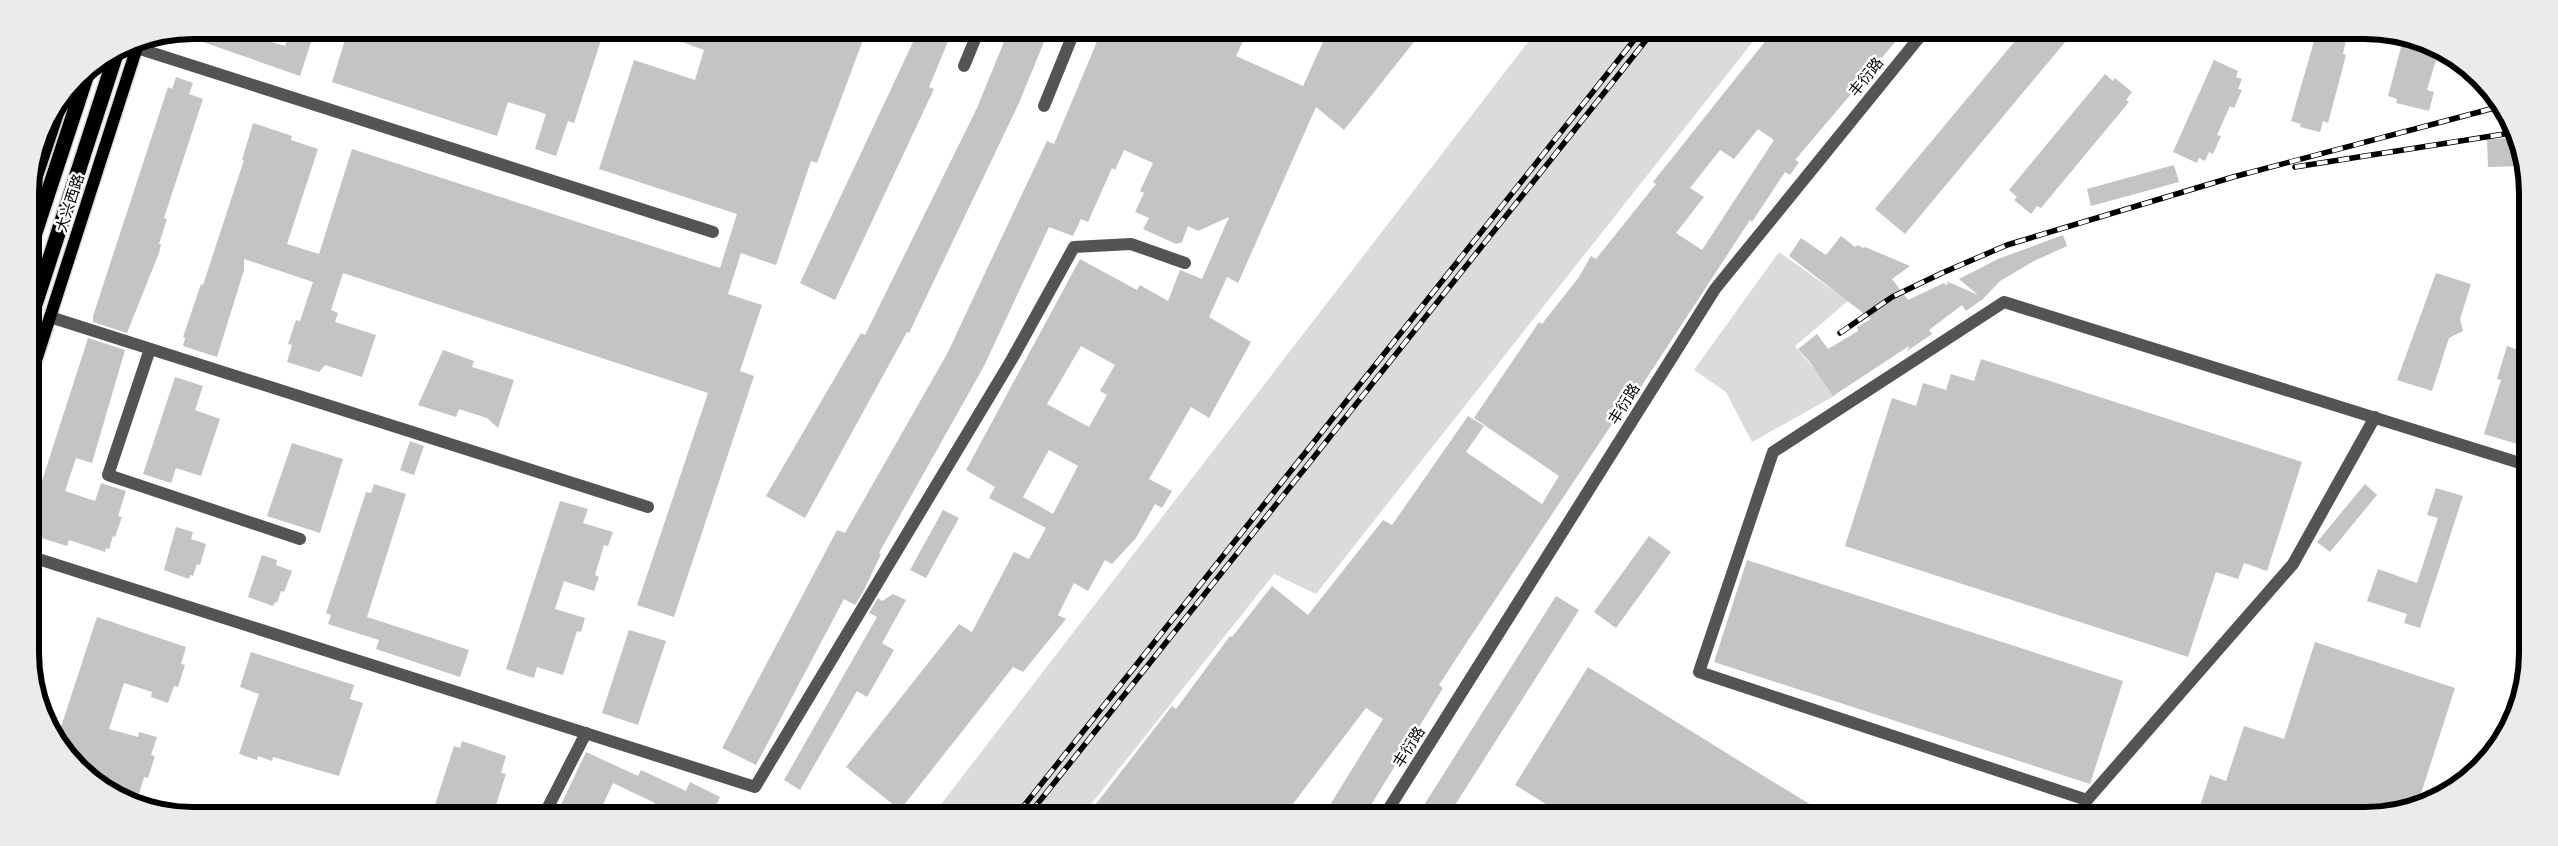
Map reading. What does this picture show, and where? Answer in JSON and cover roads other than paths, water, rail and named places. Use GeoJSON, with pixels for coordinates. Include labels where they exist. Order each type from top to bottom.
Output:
{"type":"FeatureCollection","features":[{"type":"Feature","properties":{"kind":"highway"},"geometry":{"type":"LineString","coordinates":[[39,293],[115,60]]}},
{"type":"Feature","properties":{"kind":"highway"},"geometry":{"type":"LineString","coordinates":[[39,221],[84,84]]}},
{"type":"Feature","properties":{"kind":"main road","name":"大兴西路"},"geometry":{"type":"LineString","coordinates":[[39,351],[136,49]]}},
{"type":"Feature","properties":{"kind":"main road"},"geometry":{"type":"LineString","coordinates":[[43,158],[53,128]]}},
{"type":"Feature","properties":{"kind":"street"},"geometry":{"type":"LineString","coordinates":[[964,66],[975,39]]}},
{"type":"Feature","properties":{"kind":"street"},"geometry":{"type":"LineString","coordinates":[[1044,106],[1071,39]]}},
{"type":"Feature","properties":{"kind":"street","name":"丰衍路"},"geometry":{"type":"LineString","coordinates":[[1390,807],[1715,290],[1918,39]]}},
{"type":"Feature","properties":{"kind":"street"},"geometry":{"type":"LineString","coordinates":[[145,46],[713,232]]}},
{"type":"Feature","properties":{"kind":"street"},"geometry":{"type":"LineString","coordinates":[[39,559],[755,787],[1012,359],[1074,246],[1131,244],[1185,263]]}},
{"type":"Feature","properties":{"kind":"street"},"geometry":{"type":"LineString","coordinates":[[2375,417],[2293,564],[2088,800],[1699,672],[1773,452],[2004,302],[2375,417],[2519,462]]}},
{"type":"Feature","properties":{"kind":"street"},"geometry":{"type":"LineString","coordinates":[[50,317],[648,507]]}},
{"type":"Feature","properties":{"kind":"street"},"geometry":{"type":"LineString","coordinates":[[150,349],[108,475],[300,539]]}},
{"type":"Feature","properties":{"kind":"street"},"geometry":{"type":"LineString","coordinates":[[548,807],[586,733]]}},
{"type":"Feature","properties":{"kind":"railway"},"geometry":{"type":"LineString","coordinates":[[1023,807],[1635,39]]}},
{"type":"Feature","properties":{"kind":"railway"},"geometry":{"type":"LineString","coordinates":[[1035,807],[1647,39]]}},
{"type":"Feature","properties":{"kind":"railway"},"geometry":{"type":"LineString","coordinates":[[1840,333],[1892,297],[2007,245],[2233,177],[2494,108]]}},
{"type":"Feature","properties":{"kind":"railway"},"geometry":{"type":"LineString","coordinates":[[2295,167],[2507,134]]}}]}
